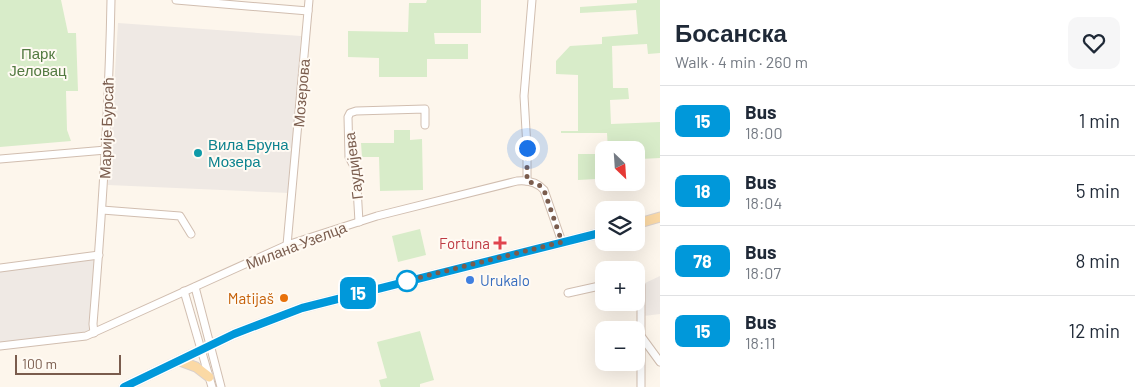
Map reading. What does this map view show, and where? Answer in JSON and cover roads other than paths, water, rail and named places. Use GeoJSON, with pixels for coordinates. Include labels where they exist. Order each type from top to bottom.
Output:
{"type":"FeatureCollection","features":[{"type":"Feature","properties":{"kind":"main road"},"geometry":{"type":"LineString","coordinates":[[645,222],[660,218]]}},
{"type":"Feature","properties":{"kind":"main road"},"geometry":{"type":"LineString","coordinates":[[124,387],[258,324],[302,308],[595,234]]}},
{"type":"Feature","properties":{"kind":"main road"},"geometry":{"type":"LineString","coordinates":[[180,361],[196,366],[209,378]]}},
{"type":"Feature","properties":{"kind":"street","name":"Марије Бурсаћ"},"geometry":{"type":"LineString","coordinates":[[94,333],[92,324],[99,256],[106,150],[111,0]]}},
{"type":"Feature","properties":{"kind":"street"},"geometry":{"type":"LineString","coordinates":[[176,0],[308,11]]}},
{"type":"Feature","properties":{"kind":"street","name":"Мозерова"},"geometry":{"type":"LineString","coordinates":[[287,246],[309,0]]}},
{"type":"Feature","properties":{"kind":"street"},"geometry":{"type":"LineString","coordinates":[[532,0],[524,96],[527,181],[539,185],[544,190],[562,242]]}},
{"type":"Feature","properties":{"kind":"street","name":"Гаудијева"},"geometry":{"type":"LineString","coordinates":[[359,222],[356,170],[349,157],[348,117],[350,113],[356,111],[425,109],[425,125]]}},
{"type":"Feature","properties":{"kind":"street"},"geometry":{"type":"LineString","coordinates":[[0,159],[106,150]]}},
{"type":"Feature","properties":{"kind":"street","name":"Милана Узелца"},"geometry":{"type":"LineString","coordinates":[[0,346],[81,337],[94,333],[287,246],[359,222],[498,184],[517,180],[527,181]]}},
{"type":"Feature","properties":{"kind":"street"},"geometry":{"type":"LineString","coordinates":[[102,210],[180,216],[192,234]]}},
{"type":"Feature","properties":{"kind":"street"},"geometry":{"type":"LineString","coordinates":[[0,268],[99,256]]}},
{"type":"Feature","properties":{"kind":"street"},"geometry":{"type":"LineString","coordinates":[[195,286],[212,387]]}},
{"type":"Feature","properties":{"kind":"street"},"geometry":{"type":"LineString","coordinates":[[568,294],[595,287]]}},
{"type":"Feature","properties":{"kind":"street"},"geometry":{"type":"LineString","coordinates":[[184,291],[221,387]]}},
{"type":"Feature","properties":{"kind":"street"},"geometry":{"type":"LineString","coordinates":[[645,341],[660,362]]}},
{"type":"Feature","properties":{"kind":"street"},"geometry":{"type":"LineString","coordinates":[[641,371],[641,387]]}},
{"type":"Feature","properties":{"kind":"place","name":"Вила Бруна Мозера"},"geometry":{"type":"Point","coordinates":[198,153]}},
{"type":"Feature","properties":{"kind":"place","name":"Fortuna"},"geometry":{"type":"Point","coordinates":[500,243]}},
{"type":"Feature","properties":{"kind":"place","name":"Urukalo"},"geometry":{"type":"Point","coordinates":[470,280]}},
{"type":"Feature","properties":{"kind":"place","name":"Matijaš"},"geometry":{"type":"Point","coordinates":[284,298]}},
{"type":"Feature","properties":{"kind":"park label","name":"Парк Јеловац"},"geometry":{"type":"Point","coordinates":[38,62]}}]}
